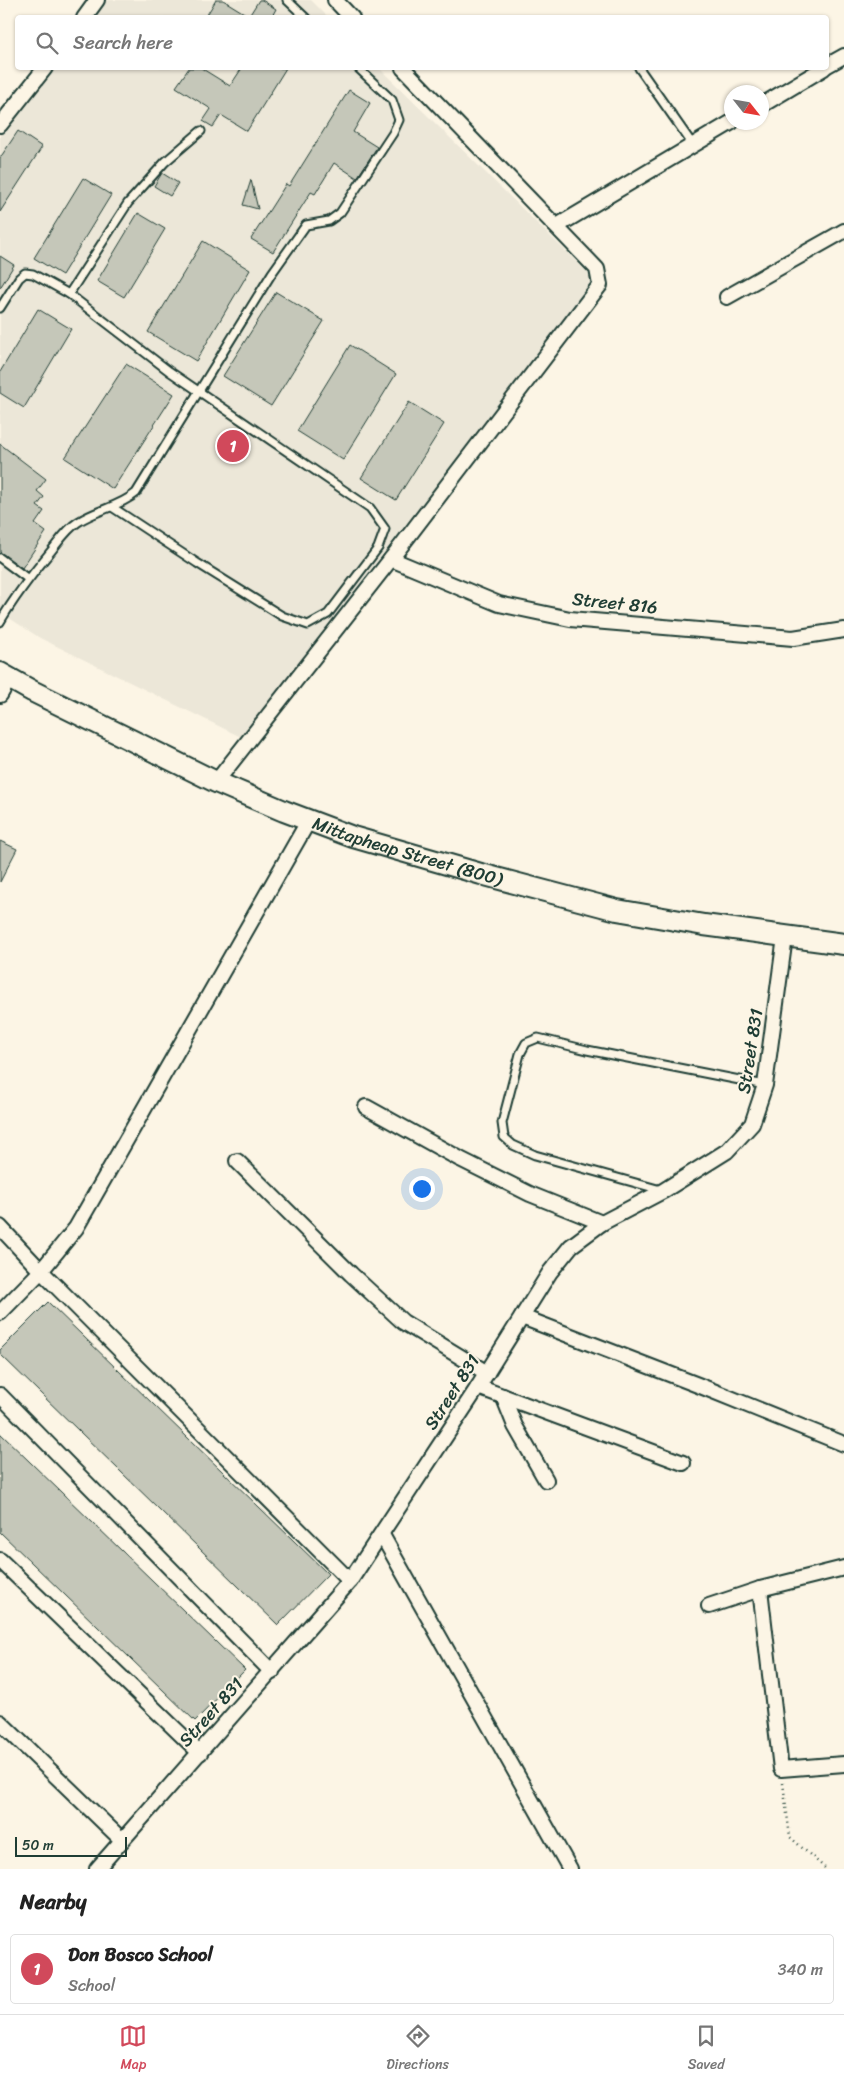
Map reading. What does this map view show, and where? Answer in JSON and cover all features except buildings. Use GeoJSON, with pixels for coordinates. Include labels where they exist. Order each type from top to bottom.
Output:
{"type":"FeatureCollection","features":[{"type":"Feature","properties":{"kind":"main road","name":"Mittapheap Street (800)"},"geometry":{"type":"LineString","coordinates":[[3,682],[216,782],[353,837],[416,856],[617,910],[785,937],[844,944]]}},
{"type":"Feature","properties":{"kind":"street"},"geometry":{"type":"LineString","coordinates":[[86,15],[97,0]]}},
{"type":"Feature","properties":{"kind":"street"},"geometry":{"type":"LineString","coordinates":[[335,0],[349,15]]}},
{"type":"Feature","properties":{"kind":"street"},"geometry":{"type":"LineString","coordinates":[[829,65],[844,56]]}},
{"type":"Feature","properties":{"kind":"street"},"geometry":{"type":"LineString","coordinates":[[0,125],[43,70]]}},
{"type":"Feature","properties":{"kind":"street"},"geometry":{"type":"LineString","coordinates":[[216,782],[600,286],[597,269],[405,70]]}},
{"type":"Feature","properties":{"kind":"street"},"geometry":{"type":"LineString","coordinates":[[769,101],[820,70]]}},
{"type":"Feature","properties":{"kind":"street"},"geometry":{"type":"LineString","coordinates":[[557,226],[724,127]]}},
{"type":"Feature","properties":{"kind":"street"},"geometry":{"type":"LineString","coordinates":[[727,297],[844,231]]}},
{"type":"Feature","properties":{"kind":"street","name":"Street 816"},"geometry":{"type":"LineString","coordinates":[[391,558],[499,604],[570,619],[793,638],[844,630]]}},
{"type":"Feature","properties":{"kind":"street"},"geometry":{"type":"LineString","coordinates":[[0,1313],[41,1271],[76,1228],[309,820]]}},
{"type":"Feature","properties":{"kind":"street","name":"Street 831"},"geometry":{"type":"LineString","coordinates":[[96,1869],[272,1672],[350,1581],[478,1387],[550,1272],[571,1246],[602,1223],[663,1191],[728,1151],[752,1124],[766,1085],[785,937]]}},
{"type":"Feature","properties":{"kind":"street"},"geometry":{"type":"LineString","coordinates":[[366,1107],[460,1159],[530,1194],[602,1223]]}},
{"type":"Feature","properties":{"kind":"street"},"geometry":{"type":"LineString","coordinates":[[237,1161],[351,1274],[403,1322],[487,1372]]}},
{"type":"Feature","properties":{"kind":"street"},"geometry":{"type":"LineString","coordinates":[[0,1227],[41,1271],[350,1581]]}},
{"type":"Feature","properties":{"kind":"street"},"geometry":{"type":"LineString","coordinates":[[522,1317],[712,1390],[844,1444]]}},
{"type":"Feature","properties":{"kind":"street"},"geometry":{"type":"LineString","coordinates":[[478,1387],[683,1463]]}},
{"type":"Feature","properties":{"kind":"street"},"geometry":{"type":"LineString","coordinates":[[0,1395],[272,1672]]}},
{"type":"Feature","properties":{"kind":"street"},"geometry":{"type":"LineString","coordinates":[[503,1396],[516,1426],[546,1480]]}},
{"type":"Feature","properties":{"kind":"street"},"geometry":{"type":"LineString","coordinates":[[382,1535],[570,1869]]}},
{"type":"Feature","properties":{"kind":"street"},"geometry":{"type":"LineString","coordinates":[[0,1560],[200,1753]]}},
{"type":"Feature","properties":{"kind":"street"},"geometry":{"type":"LineString","coordinates":[[709,1606],[760,1589],[844,1568]]}},
{"type":"Feature","properties":{"kind":"street"},"geometry":{"type":"LineString","coordinates":[[760,1589],[781,1769],[844,1764]]}},
{"type":"Feature","properties":{"kind":"street"},"geometry":{"type":"LineString","coordinates":[[0,1722],[122,1840]]}},
{"type":"Feature","properties":{"kind":"lane"},"geometry":{"type":"LineString","coordinates":[[287,0],[303,15]]}},
{"type":"Feature","properties":{"kind":"lane"},"geometry":{"type":"LineString","coordinates":[[0,622],[28,579],[76,523],[93,513],[128,500],[136,493],[272,273],[306,225],[328,220],[340,213],[393,133],[399,120],[392,100],[360,70]]}},
{"type":"Feature","properties":{"kind":"lane"},"geometry":{"type":"LineString","coordinates":[[640,70],[693,145]]}},
{"type":"Feature","properties":{"kind":"lane"},"geometry":{"type":"LineString","coordinates":[[69,294],[138,190],[165,162],[200,131]]}},
{"type":"Feature","properties":{"kind":"lane"},"geometry":{"type":"LineString","coordinates":[[0,308],[19,278],[26,273],[33,274],[69,294],[198,391],[370,508],[385,528],[378,548],[328,614],[308,625],[282,616],[112,507]]}},
{"type":"Feature","properties":{"kind":"lane"},"geometry":{"type":"LineString","coordinates":[[0,558],[28,579]]}},
{"type":"Feature","properties":{"kind":"lane"},"geometry":{"type":"LineString","coordinates":[[663,1191],[535,1154],[513,1145],[504,1136],[502,1123],[520,1054],[526,1043],[538,1038],[588,1050],[766,1085]]}},
{"type":"Feature","properties":{"kind":"path"},"geometry":{"type":"LineString","coordinates":[[781,1769],[790,1837],[826,1869]]}},
{"type":"Feature","properties":{"kind":"shaded area"},"geometry":{"type":"Polygon","coordinates":[[[105,0],[311,0],[326,15],[93,15],[105,0]]]}},
{"type":"Feature","properties":{"kind":"shaded area"},"geometry":{"type":"Polygon","coordinates":[[[48,70],[381,70],[595,280],[241,737],[40,638],[0,612],[0,129],[48,70]]]}},
{"type":"Feature","properties":{"kind":"place","name":"Don Bosco School"},"geometry":{"type":"Point","coordinates":[233,446]}}]}
